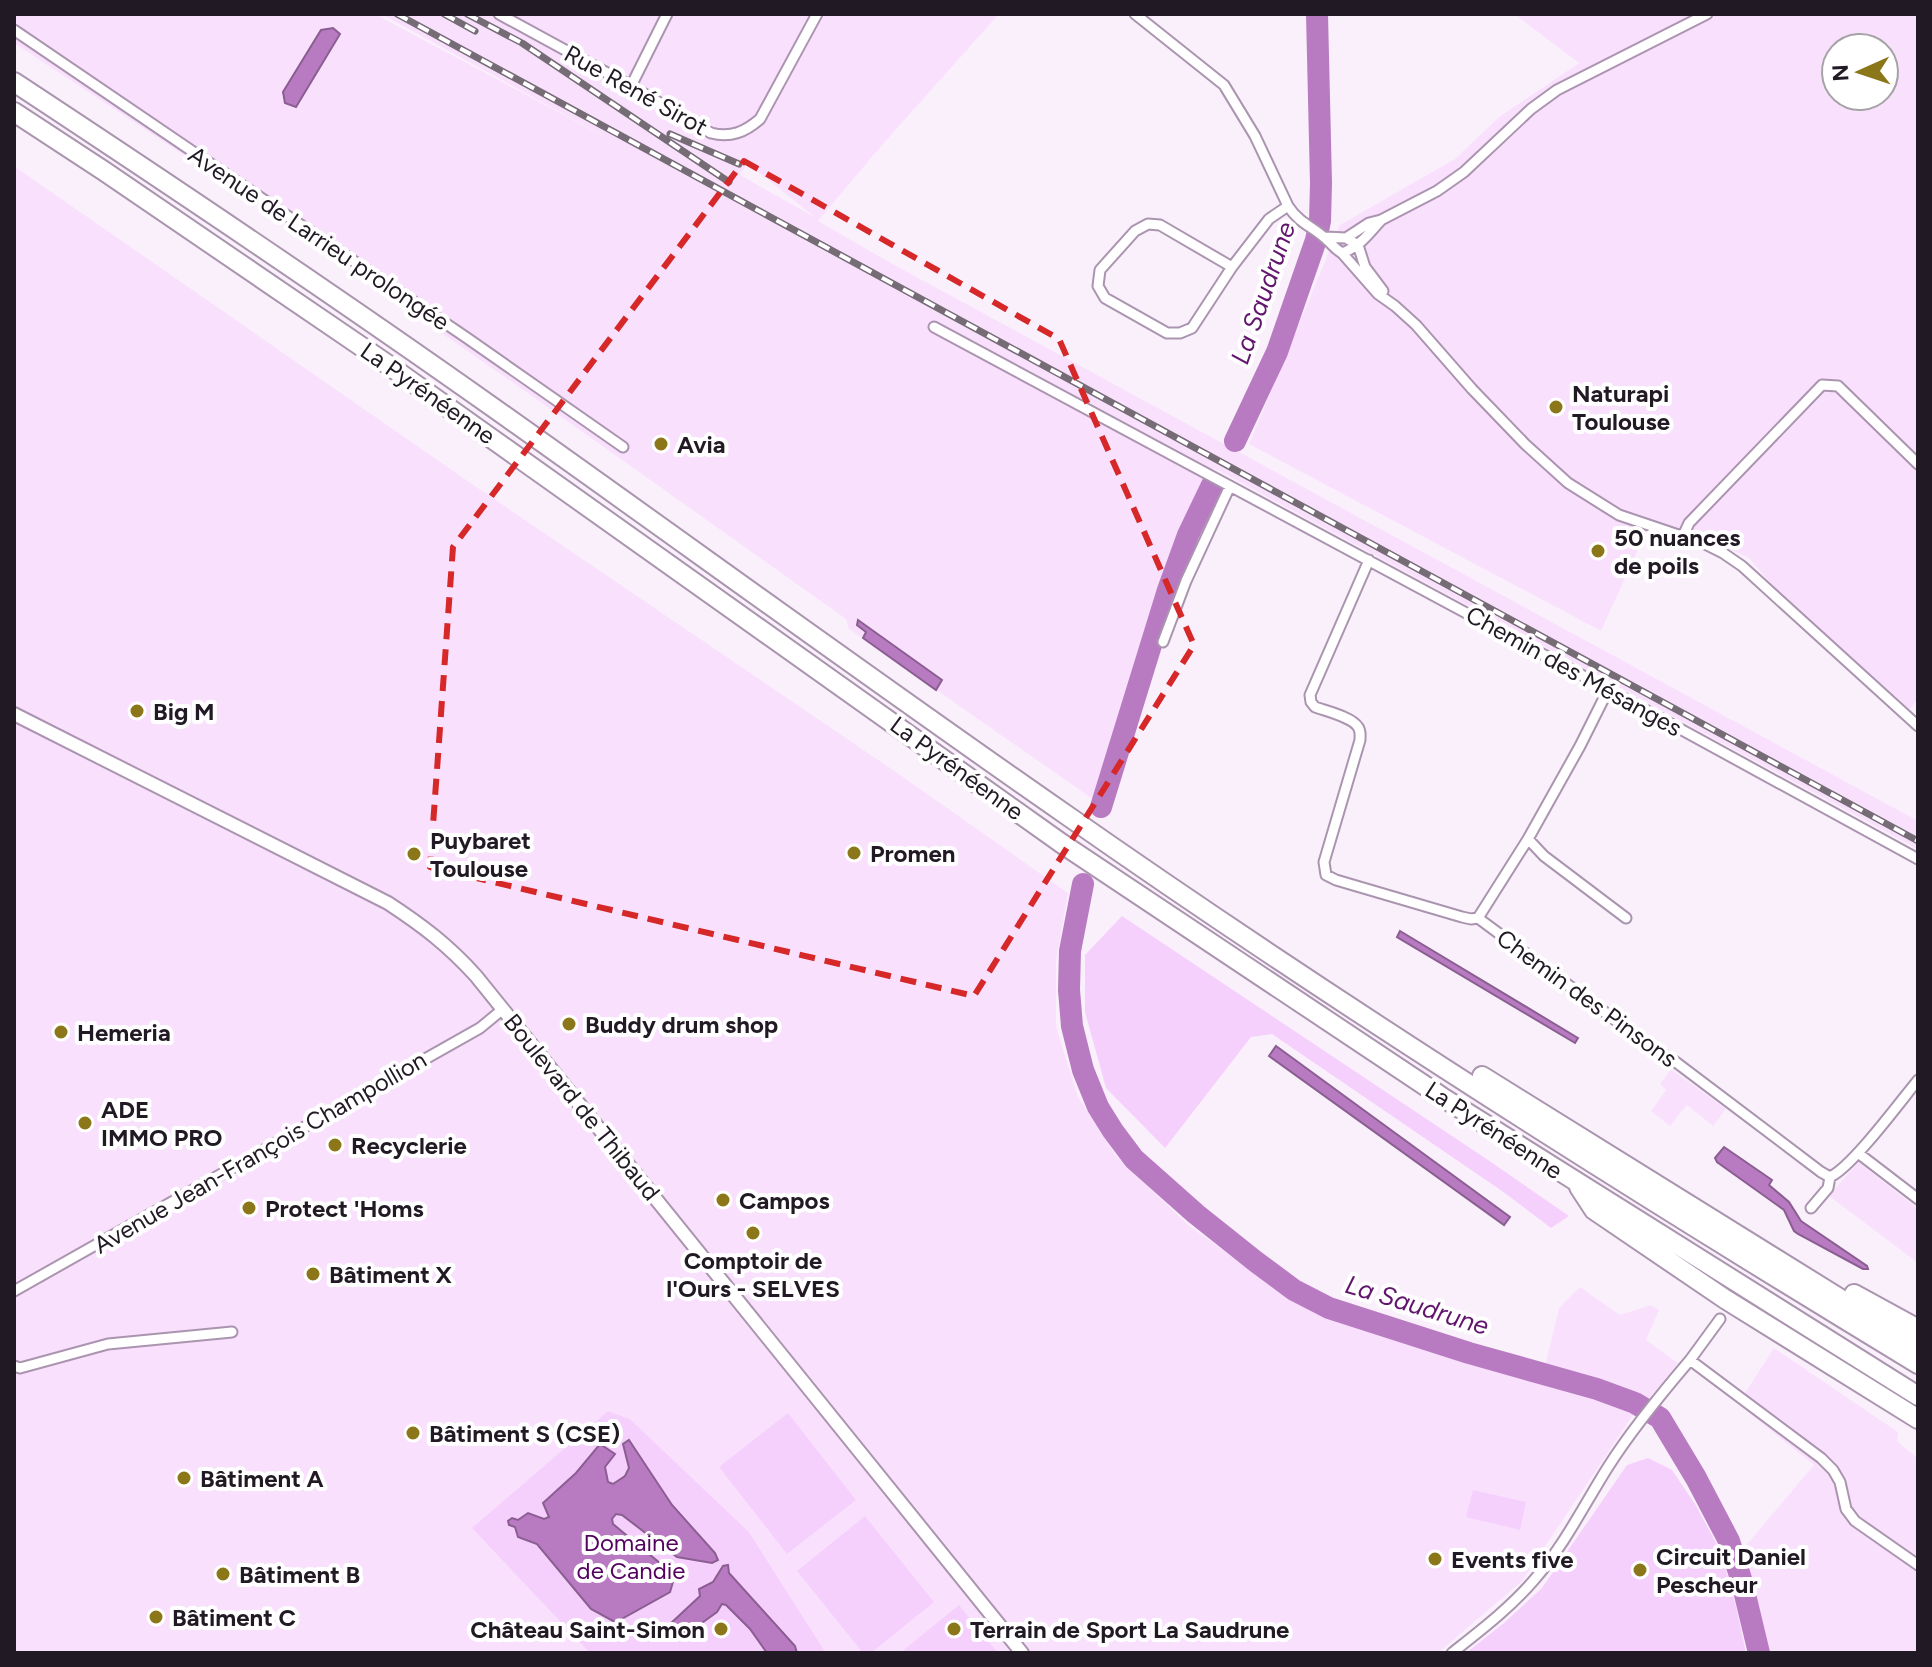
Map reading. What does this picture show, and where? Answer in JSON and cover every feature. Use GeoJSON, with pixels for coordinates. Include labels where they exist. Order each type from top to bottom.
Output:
{"type":"FeatureCollection","features":[{"type":"Feature","properties":{"kind":"highway","name":"La Pyrénéenne"},"geometry":{"type":"LineString","coordinates":[[14,82],[437,368],[1067,816],[1433,1060],[1755,1265],[1918,1364]]}},
{"type":"Feature","properties":{"kind":"highway","name":"La Pyrénéenne"},"geometry":{"type":"LineString","coordinates":[[14,112],[384,362],[1061,843],[1442,1097],[1918,1396]]}},
{"type":"Feature","properties":{"kind":"highway"},"geometry":{"type":"LineString","coordinates":[[1433,1060],[1452,1058],[1918,1347]]}},
{"type":"Feature","properties":{"kind":"highway"},"geometry":{"type":"LineString","coordinates":[[1578,1184],[1594,1210],[1725,1299],[1918,1419]]}},
{"type":"Feature","properties":{"kind":"highway"},"geometry":{"type":"LineString","coordinates":[[1778,1261],[1798,1264],[1918,1329]]}},
{"type":"Feature","properties":{"kind":"highway"},"geometry":{"type":"LineString","coordinates":[[1885,1400],[1897,1415],[1918,1430]]}},
{"type":"Feature","properties":{"kind":"street","name":"Rue René Sirot"},"geometry":{"type":"LineString","coordinates":[[499,14],[711,133],[723,136],[747,130],[760,119],[817,14]]}},
{"type":"Feature","properties":{"kind":"street"},"geometry":{"type":"LineString","coordinates":[[631,86],[667,14]]}},
{"type":"Feature","properties":{"kind":"street"},"geometry":{"type":"LineString","coordinates":[[1135,14],[1224,85],[1255,136],[1295,216],[1325,237],[1378,294],[1416,325],[1525,444],[1568,483],[1619,515],[1683,536],[1723,553],[1742,566],[1918,726]]}},
{"type":"Feature","properties":{"kind":"street"},"geometry":{"type":"LineString","coordinates":[[1346,238],[1369,223],[1437,191],[1464,172],[1531,109],[1557,90],[1707,14]]}},
{"type":"Feature","properties":{"kind":"street","name":"Avenue de Larrieu prolongée"},"geometry":{"type":"LineString","coordinates":[[14,30],[623,447]]}},
{"type":"Feature","properties":{"kind":"street"},"geometry":{"type":"LineString","coordinates":[[1232,267],[1160,225],[1148,224],[1135,231],[1100,270],[1098,286],[1105,298],[1167,333],[1180,333],[1192,328],[1232,267],[1269,219],[1288,206]]}},
{"type":"Feature","properties":{"kind":"street"},"geometry":{"type":"LineString","coordinates":[[1342,253],[1358,245],[1381,220]]}},
{"type":"Feature","properties":{"kind":"street"},"geometry":{"type":"LineString","coordinates":[[1325,237],[1346,238],[1358,245],[1365,267],[1395,306]]}},
{"type":"Feature","properties":{"kind":"street","name":"Chemin des Mésanges"},"geometry":{"type":"LineString","coordinates":[[934,327],[1918,859]]}},
{"type":"Feature","properties":{"kind":"street"},"geometry":{"type":"LineString","coordinates":[[1683,536],[1689,523],[1822,385],[1838,386],[1918,464]]}},
{"type":"Feature","properties":{"kind":"street"},"geometry":{"type":"LineString","coordinates":[[1163,642],[1186,581],[1230,486]]}},
{"type":"Feature","properties":{"kind":"street"},"geometry":{"type":"LineString","coordinates":[[1369,560],[1310,695],[1315,707],[1349,720],[1360,731],[1324,862],[1326,875],[1462,917],[1478,918]]}},
{"type":"Feature","properties":{"kind":"street","name":"Chemin des Pinsons"},"geometry":{"type":"LineString","coordinates":[[1608,690],[1528,839],[1478,918],[1830,1177]]}},
{"type":"Feature","properties":{"kind":"street","name":"Boulevard de Thibaud"},"geometry":{"type":"LineString","coordinates":[[14,714],[388,903],[427,929],[460,958],[1022,1653]]}},
{"type":"Feature","properties":{"kind":"street"},"geometry":{"type":"LineString","coordinates":[[1528,839],[1544,856],[1626,918]]}},
{"type":"Feature","properties":{"kind":"street","name":"Avenue Jean-François Champollion"},"geometry":{"type":"LineString","coordinates":[[14,1291],[480,1028],[503,1009]]}},
{"type":"Feature","properties":{"kind":"street"},"geometry":{"type":"LineString","coordinates":[[1811,1208],[1828,1188],[1830,1177],[1858,1153],[1918,1080]]}},
{"type":"Feature","properties":{"kind":"street"},"geometry":{"type":"LineString","coordinates":[[1858,1153],[1918,1199]]}},
{"type":"Feature","properties":{"kind":"street"},"geometry":{"type":"LineString","coordinates":[[1452,1653],[1504,1611],[1534,1580],[1560,1546],[1609,1465],[1644,1415],[1720,1319]]}},
{"type":"Feature","properties":{"kind":"street"},"geometry":{"type":"LineString","coordinates":[[14,1366],[20,1368],[108,1344],[232,1332]]}},
{"type":"Feature","properties":{"kind":"street"},"geometry":{"type":"LineString","coordinates":[[1690,1360],[1821,1458],[1840,1482],[1846,1509],[1855,1521],[1918,1565]]}},
{"type":"Feature","properties":{"kind":"highlighted area"},"geometry":{"type":"Polygon","coordinates":[[[744,161],[1059,339],[1194,645],[974,996],[430,867],[453,547],[744,161]]]}},
{"type":"Feature","properties":{"kind":"shaded area"},"geometry":{"type":"Polygon","coordinates":[[[14,14],[375,14],[626,148],[381,14],[999,14],[818,221],[1918,821],[1918,849],[1214,468],[1195,497],[1172,550],[1136,656],[1097,802],[849,629],[846,619],[515,384],[196,163],[14,43],[14,14]],[[747,163],[740,175],[816,218],[747,163]]]}},
{"type":"Feature","properties":{"kind":"shaded area"},"geometry":{"type":"Polygon","coordinates":[[[1514,14],[1918,14],[1918,699],[1908,711],[1790,606],[1749,558],[1708,539],[1651,521],[1601,631],[1249,444],[1340,225],[1455,159],[1499,117],[1579,63],[1514,14]]]}},
{"type":"Feature","properties":{"kind":"shaded area"},"geometry":{"type":"Polygon","coordinates":[[[333,28],[340,34],[296,107],[285,103],[283,92],[321,30],[333,28]]]}},
{"type":"Feature","properties":{"kind":"shaded area"},"geometry":{"type":"Polygon","coordinates":[[[14,166],[1068,893],[1056,961],[1056,1027],[1078,1097],[1116,1156],[1187,1224],[1285,1296],[1326,1317],[1637,1409],[1522,1581],[1438,1653],[826,1653],[749,1532],[630,1419],[608,1411],[473,1528],[590,1653],[14,1653],[14,166]]]}},
{"type":"Feature","properties":{"kind":"shaded area"},"geometry":{"type":"Polygon","coordinates":[[[858,620],[942,680],[936,690],[863,638],[866,632],[857,625],[858,620]]]}},
{"type":"Feature","properties":{"kind":"shaded area"},"geometry":{"type":"Polygon","coordinates":[[[1400,931],[1578,1038],[1575,1043],[1397,937],[1400,931]]]}},
{"type":"Feature","properties":{"kind":"shaded area"},"geometry":{"type":"Polygon","coordinates":[[[1276,1046],[1510,1217],[1504,1225],[1269,1056],[1276,1046]]]}},
{"type":"Feature","properties":{"kind":"shaded area"},"geometry":{"type":"Polygon","coordinates":[[[1671,1069],[1726,1109],[1713,1126],[1687,1105],[1670,1126],[1651,1111],[1666,1090],[1660,1084],[1671,1069]]]}},
{"type":"Feature","properties":{"kind":"shaded area"},"geometry":{"type":"Polygon","coordinates":[[[1724,1147],[1772,1180],[1769,1185],[1789,1202],[1801,1221],[1868,1269],[1794,1231],[1784,1210],[1717,1162],[1715,1158],[1724,1147]]]}},
{"type":"Feature","properties":{"kind":"shaded area"},"geometry":{"type":"Polygon","coordinates":[[[1858,1162],[1918,1209],[1918,1263],[1829,1196],[1858,1162]]]}},
{"type":"Feature","properties":{"kind":"shaded area"},"geometry":{"type":"Polygon","coordinates":[[[1580,1287],[1620,1315],[1651,1305],[1659,1310],[1646,1340],[1678,1363],[1646,1402],[1545,1366],[1559,1308],[1580,1287]]]}},
{"type":"Feature","properties":{"kind":"shaded area"},"geometry":{"type":"Polygon","coordinates":[[[1774,1348],[1898,1432],[1897,1441],[1918,1459],[1918,1653],[1765,1653],[1743,1549],[1814,1465],[1738,1404],[1774,1348]]]}},
{"type":"Feature","properties":{"kind":"shaded area"},"geometry":{"type":"Polygon","coordinates":[[[629,1440],[672,1505],[718,1560],[712,1563],[677,1557],[622,1515],[616,1514],[613,1524],[661,1564],[673,1582],[670,1592],[613,1621],[591,1609],[537,1544],[518,1537],[515,1527],[508,1521],[512,1518],[518,1520],[528,1513],[544,1519],[549,1517],[543,1503],[576,1473],[600,1444],[615,1454],[605,1467],[608,1482],[613,1484],[625,1476],[629,1468],[623,1444],[629,1440]]]}},
{"type":"Feature","properties":{"kind":"shaded area"},"geometry":{"type":"Polygon","coordinates":[[[728,1565],[729,1573],[795,1646],[797,1653],[767,1653],[750,1629],[722,1604],[717,1612],[681,1638],[675,1638],[669,1630],[670,1624],[700,1596],[699,1589],[713,1582],[723,1566],[728,1565]]]}},
{"type":"Feature","properties":{"kind":"green space"},"geometry":{"type":"Polygon","coordinates":[[[1122,916],[1569,1216],[1551,1228],[1502,1191],[1272,1034],[1251,1037],[1165,1148],[1106,1088],[1085,1012],[1085,955],[1122,916]]]}},
{"type":"Feature","properties":{"kind":"green space","name":"Domaine de Candie"},"geometry":{"type":"Polygon","coordinates":[[[608,1411],[630,1419],[749,1532],[826,1653],[590,1653],[472,1528],[608,1411]]]}},
{"type":"Feature","properties":{"kind":"green space"},"geometry":{"type":"Polygon","coordinates":[[[788,1413],[856,1500],[787,1554],[719,1467],[788,1413]]]}},
{"type":"Feature","properties":{"kind":"green space","name":"Circuit Daniel Pescheur"},"geometry":{"type":"Polygon","coordinates":[[[1648,1458],[1672,1470],[1721,1552],[1746,1653],[1466,1653],[1542,1588],[1627,1465],[1648,1458]]]}},
{"type":"Feature","properties":{"kind":"green space"},"geometry":{"type":"Polygon","coordinates":[[[1473,1490],[1526,1502],[1520,1530],[1466,1517],[1473,1490]]]}},
{"type":"Feature","properties":{"kind":"green space"},"geometry":{"type":"Polygon","coordinates":[[[865,1516],[934,1602],[871,1653],[863,1653],[797,1571],[865,1516]]]}},
{"type":"Feature","properties":{"kind":"green space","name":"Terrain de Sport La Saudrune"},"geometry":{"type":"Polygon","coordinates":[[[959,1605],[998,1653],[900,1653],[959,1605]]]}},
{"type":"Feature","properties":{"kind":"waterway","name":"La Saudrune"},"geometry":{"type":"LineString","coordinates":[[1235,441],[1277,352],[1320,221],[1317,14]]}},
{"type":"Feature","properties":{"kind":"waterway","name":"La Saudrune"},"geometry":{"type":"LineString","coordinates":[[1101,807],[1168,590],[1188,535],[1212,485]]}},
{"type":"Feature","properties":{"kind":"waterway","name":"La Saudrune"},"geometry":{"type":"LineString","coordinates":[[1083,884],[1070,951],[1072,1026],[1083,1070],[1098,1107],[1134,1159],[1255,1261],[1294,1290],[1329,1308],[1469,1353],[1597,1389],[1635,1403],[1660,1418],[1729,1541],[1759,1653]]}},
{"type":"Feature","properties":{"kind":"railway"},"geometry":{"type":"LineString","coordinates":[[397,14],[1918,841]]}},
{"type":"Feature","properties":{"kind":"railway"},"geometry":{"type":"LineString","coordinates":[[444,14],[475,31]]}},
{"type":"Feature","properties":{"kind":"railway"},"geometry":{"type":"LineString","coordinates":[[467,14],[522,43],[729,182]]}},
{"type":"Feature","properties":{"kind":"railway"},"geometry":{"type":"LineString","coordinates":[[670,134],[739,164]]}},
{"type":"Feature","properties":{"kind":"place","name":"Naturapi Toulouse"},"geometry":{"type":"Point","coordinates":[1556,407]}},
{"type":"Feature","properties":{"kind":"place","name":"Avia"},"geometry":{"type":"Point","coordinates":[661,444]}},
{"type":"Feature","properties":{"kind":"place","name":"50 nuances de poils"},"geometry":{"type":"Point","coordinates":[1598,551]}},
{"type":"Feature","properties":{"kind":"place","name":"Big M"},"geometry":{"type":"Point","coordinates":[137,711]}},
{"type":"Feature","properties":{"kind":"place","name":"Promen"},"geometry":{"type":"Point","coordinates":[854,853]}},
{"type":"Feature","properties":{"kind":"place","name":"Puybaret Toulouse"},"geometry":{"type":"Point","coordinates":[414,854]}},
{"type":"Feature","properties":{"kind":"place","name":"Buddy drum shop"},"geometry":{"type":"Point","coordinates":[569,1024]}},
{"type":"Feature","properties":{"kind":"place","name":"Hemeria"},"geometry":{"type":"Point","coordinates":[61,1032]}},
{"type":"Feature","properties":{"kind":"place","name":"ADE IMMO PRO"},"geometry":{"type":"Point","coordinates":[85,1123]}},
{"type":"Feature","properties":{"kind":"place","name":"Recyclerie"},"geometry":{"type":"Point","coordinates":[335,1145]}},
{"type":"Feature","properties":{"kind":"place","name":"Campos"},"geometry":{"type":"Point","coordinates":[723,1200]}},
{"type":"Feature","properties":{"kind":"place","name":"Protect 'Homs"},"geometry":{"type":"Point","coordinates":[249,1208]}},
{"type":"Feature","properties":{"kind":"place","name":"Comptoir de l'Ours - SELVES"},"geometry":{"type":"Point","coordinates":[753,1233]}},
{"type":"Feature","properties":{"kind":"place","name":"Bâtiment X"},"geometry":{"type":"Point","coordinates":[313,1274]}},
{"type":"Feature","properties":{"kind":"place","name":"Bâtiment S (CSE)"},"geometry":{"type":"Point","coordinates":[413,1433]}},
{"type":"Feature","properties":{"kind":"place","name":"Bâtiment A"},"geometry":{"type":"Point","coordinates":[184,1478]}},
{"type":"Feature","properties":{"kind":"place","name":"Events five"},"geometry":{"type":"Point","coordinates":[1435,1559]}},
{"type":"Feature","properties":{"kind":"place","name":"Circuit Daniel Pescheur"},"geometry":{"type":"Point","coordinates":[1640,1570]}},
{"type":"Feature","properties":{"kind":"place","name":"Bâtiment B"},"geometry":{"type":"Point","coordinates":[223,1574]}},
{"type":"Feature","properties":{"kind":"place","name":"Bâtiment C"},"geometry":{"type":"Point","coordinates":[156,1617]}},
{"type":"Feature","properties":{"kind":"place","name":"Château Saint-Simon"},"geometry":{"type":"Point","coordinates":[721,1629]}},
{"type":"Feature","properties":{"kind":"place","name":"Terrain de Sport La Saudrune"},"geometry":{"type":"Point","coordinates":[954,1629]}}]}
